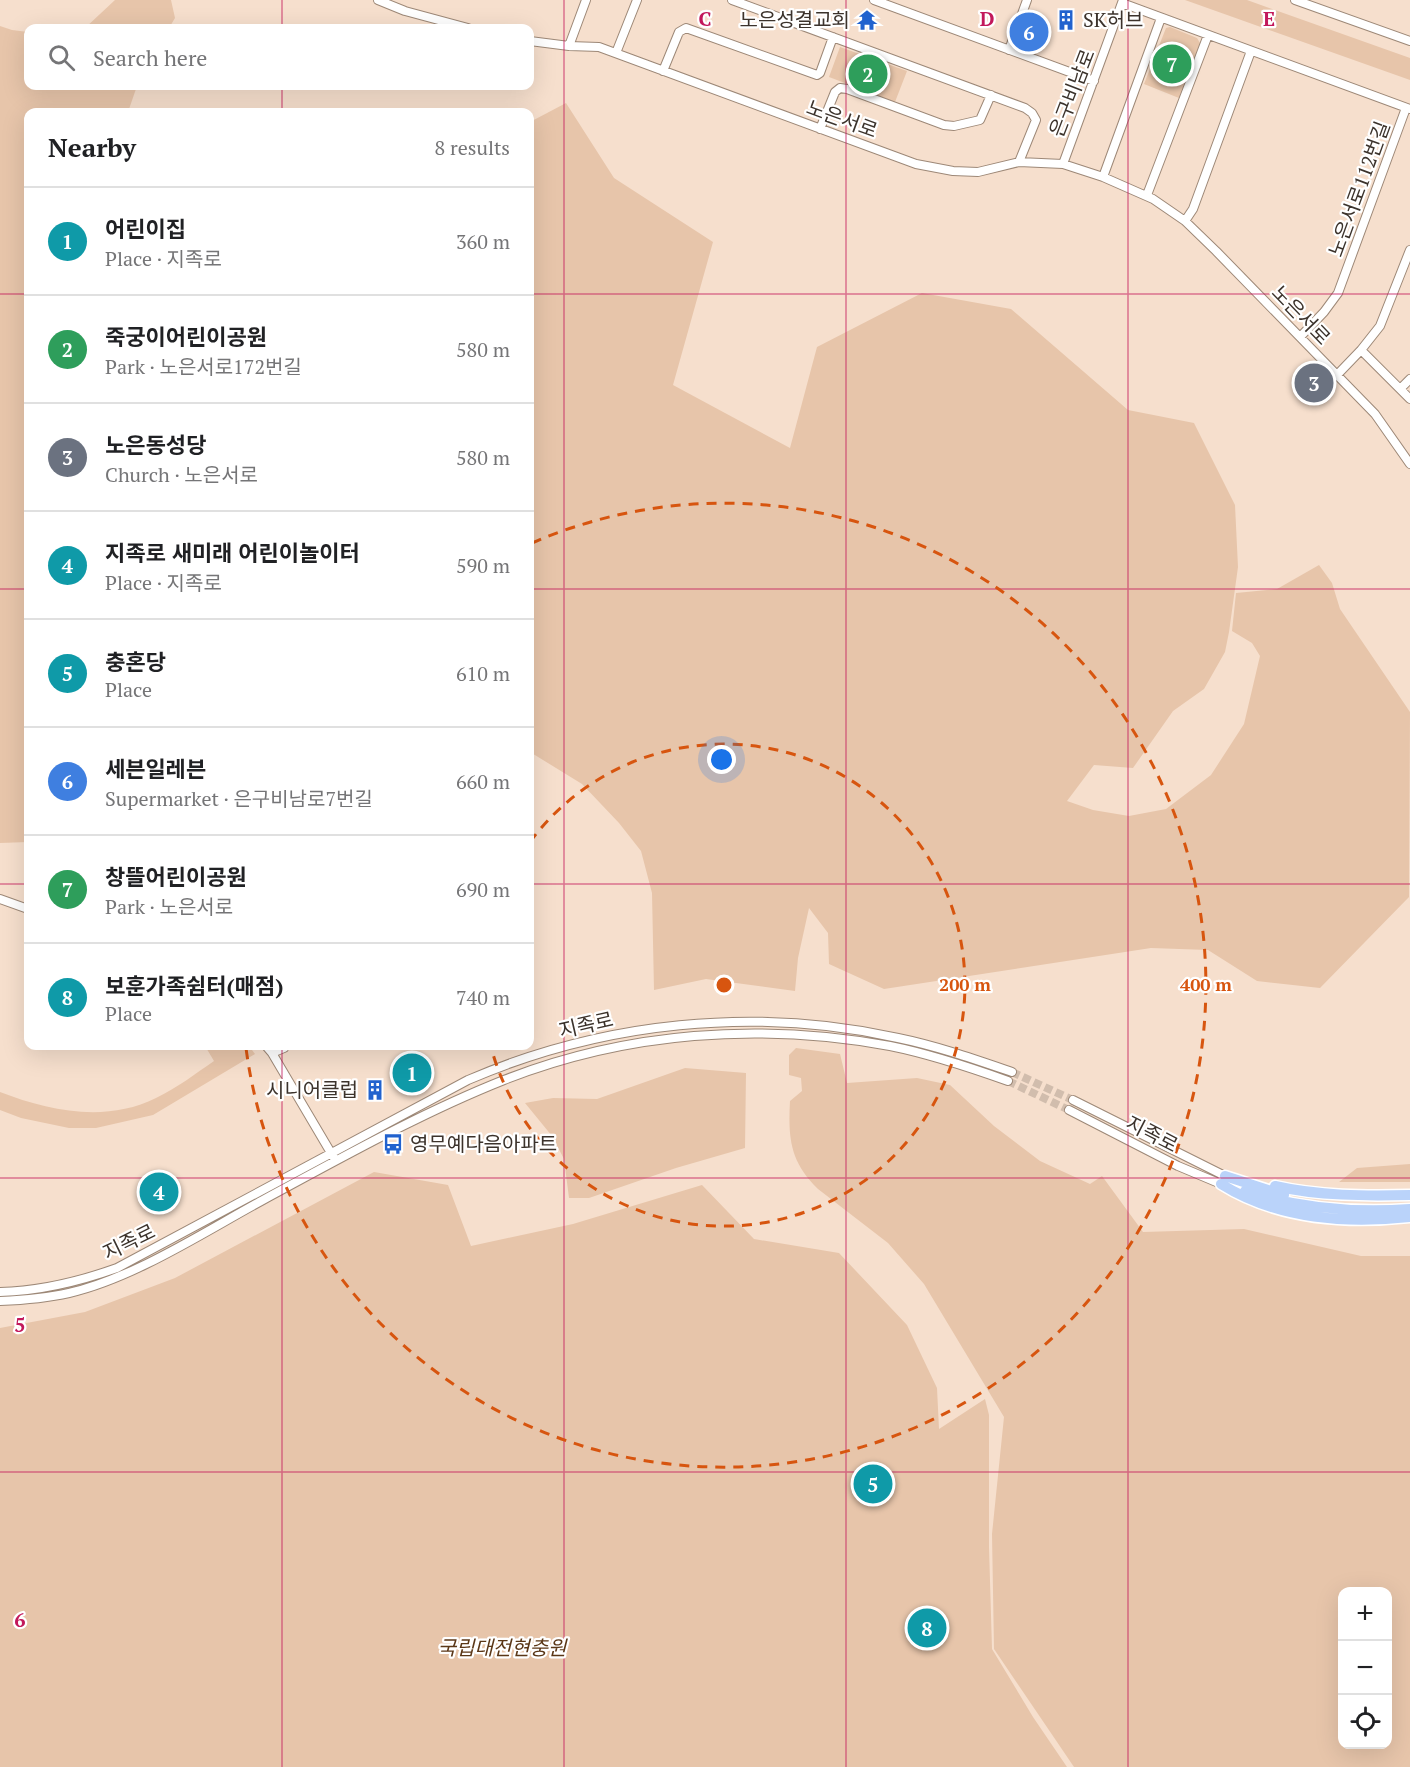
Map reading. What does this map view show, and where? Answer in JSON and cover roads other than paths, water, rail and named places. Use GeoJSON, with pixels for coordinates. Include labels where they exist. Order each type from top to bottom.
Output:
{"type":"FeatureCollection","features":[{"type":"Feature","properties":{"kind":"main road"},"geometry":{"type":"LineString","coordinates":[[1223,1180],[1311,1192],[1371,1196],[1410,1195]]}},
{"type":"Feature","properties":{"kind":"main road"},"geometry":{"type":"LineString","coordinates":[[1223,1180],[1309,1200],[1359,1203],[1410,1202]]}},
{"type":"Feature","properties":{"kind":"main road"},"geometry":{"type":"LineString","coordinates":[[1223,1180],[1268,1198],[1323,1208],[1410,1209]]}},
{"type":"Feature","properties":{"kind":"main road"},"geometry":{"type":"LineString","coordinates":[[1223,1180],[1238,1194],[1264,1205],[1300,1214],[1348,1219],[1410,1217]]}},
{"type":"Feature","properties":{"kind":"street"},"geometry":{"type":"LineString","coordinates":[[378,0],[405,11],[453,24]]}},
{"type":"Feature","properties":{"kind":"street"},"geometry":{"type":"LineString","coordinates":[[569,46],[586,0]]}},
{"type":"Feature","properties":{"kind":"street"},"geometry":{"type":"LineString","coordinates":[[616,53],[636,0]]}},
{"type":"Feature","properties":{"kind":"street"},"geometry":{"type":"LineString","coordinates":[[732,0],[1025,108],[1032,112],[1036,120],[1019,162]]}},
{"type":"Feature","properties":{"kind":"street"},"geometry":{"type":"LineString","coordinates":[[874,0],[893,3],[1009,50],[1094,81]]}},
{"type":"Feature","properties":{"kind":"street"},"geometry":{"type":"LineString","coordinates":[[1009,50],[1027,0]]}},
{"type":"Feature","properties":{"kind":"street"},"geometry":{"type":"LineString","coordinates":[[1295,0],[1410,41]]}},
{"type":"Feature","properties":{"kind":"street","name":"노은서로112번길"},"geometry":{"type":"LineString","coordinates":[[1123,1],[1161,18],[1408,109],[1338,293],[1300,338]]}},
{"type":"Feature","properties":{"kind":"street","name":"은구비남로"},"geometry":{"type":"LineString","coordinates":[[1063,164],[1123,1]]}},
{"type":"Feature","properties":{"kind":"street"},"geometry":{"type":"LineString","coordinates":[[1103,177],[1161,18]]}},
{"type":"Feature","properties":{"kind":"street"},"geometry":{"type":"LineString","coordinates":[[663,71],[679,32],[686,28],[812,75],[820,73],[833,37]]}},
{"type":"Feature","properties":{"kind":"street"},"geometry":{"type":"LineString","coordinates":[[1147,195],[1208,35]]}},
{"type":"Feature","properties":{"kind":"street","name":"노은서로"},"geometry":{"type":"LineString","coordinates":[[534,42],[599,48],[616,53],[916,164],[953,171],[978,172],[1019,162],[1063,164],[1147,195],[1185,221],[1216,251],[1375,414],[1410,464]]}},
{"type":"Feature","properties":{"kind":"street"},"geometry":{"type":"LineString","coordinates":[[1185,221],[1193,209],[1251,51]]}},
{"type":"Feature","properties":{"kind":"street"},"geometry":{"type":"LineString","coordinates":[[820,129],[835,92],[840,88],[944,125],[954,126],[980,120],[991,95]]}},
{"type":"Feature","properties":{"kind":"street"},"geometry":{"type":"LineString","coordinates":[[1336,376],[1380,326],[1406,274],[1410,250]]}},
{"type":"Feature","properties":{"kind":"street"},"geometry":{"type":"LineString","coordinates":[[1361,350],[1410,399]]}},
{"type":"Feature","properties":{"kind":"street"},"geometry":{"type":"LineString","coordinates":[[1400,389],[1410,379]]}},
{"type":"Feature","properties":{"kind":"street"},"geometry":{"type":"LineString","coordinates":[[0,899],[24,908]]}},
{"type":"Feature","properties":{"kind":"street","name":"지족로"},"geometry":{"type":"LineString","coordinates":[[0,1292],[42,1289],[68,1284],[117,1268],[333,1157],[475,1092],[506,1079],[588,1053],[666,1037],[705,1034],[809,1036],[890,1046],[1010,1077],[934,1047],[840,1027],[754,1022],[665,1026],[564,1046],[503,1065],[420,1105],[333,1157],[120,1276],[70,1293],[43,1298],[0,1301]]}},
{"type":"Feature","properties":{"kind":"street"},"geometry":{"type":"LineString","coordinates":[[269,1050],[333,1157]]}},
{"type":"Feature","properties":{"kind":"street"},"geometry":{"type":"LineString","coordinates":[[272,1053],[279,1050]]}},
{"type":"Feature","properties":{"kind":"street","name":"지족로"},"geometry":{"type":"LineString","coordinates":[[1073,1100],[1223,1180]]}},
{"type":"Feature","properties":{"kind":"street","name":"지족로"},"geometry":{"type":"LineString","coordinates":[[1069,1110],[1178,1166],[1223,1180]]}},
{"type":"Feature","properties":{"kind":"tunnel"},"geometry":{"type":"LineString","coordinates":[[1012,1072],[1073,1100]]}},
{"type":"Feature","properties":{"kind":"tunnel"},"geometry":{"type":"LineString","coordinates":[[1008,1081],[1069,1110]]}},
{"type":"Feature","properties":{"kind":"place","name":"노은성결교회"},"geometry":{"type":"Point","coordinates":[867,20]}},
{"type":"Feature","properties":{"kind":"place","name":"SK허브"},"geometry":{"type":"Point","coordinates":[1066,20]}},
{"type":"Feature","properties":{"kind":"place","name":"세븐일레븐"},"geometry":{"type":"Point","coordinates":[1029,32]}},
{"type":"Feature","properties":{"kind":"place","name":"창뜰어린이공원"},"geometry":{"type":"Point","coordinates":[1172,64]}},
{"type":"Feature","properties":{"kind":"place","name":"죽궁이어린이공원"},"geometry":{"type":"Point","coordinates":[868,74]}},
{"type":"Feature","properties":{"kind":"place","name":"노은동성당"},"geometry":{"type":"Point","coordinates":[1314,383]}},
{"type":"Feature","properties":{"kind":"place","name":"어린이집"},"geometry":{"type":"Point","coordinates":[412,1073]}},
{"type":"Feature","properties":{"kind":"place","name":"시니어클럽"},"geometry":{"type":"Point","coordinates":[375,1090]}},
{"type":"Feature","properties":{"kind":"place","name":"영무예다음아파트"},"geometry":{"type":"Point","coordinates":[393,1144]}},
{"type":"Feature","properties":{"kind":"place","name":"지족로 새미래 어린이놀이터"},"geometry":{"type":"Point","coordinates":[159,1192]}},
{"type":"Feature","properties":{"kind":"place","name":"충혼당"},"geometry":{"type":"Point","coordinates":[873,1484]}},
{"type":"Feature","properties":{"kind":"place","name":"보훈가족쉼터(매점)"},"geometry":{"type":"Point","coordinates":[927,1628]}},
{"type":"Feature","properties":{"kind":"park label","name":"국립대전현충원"},"geometry":{"type":"Point","coordinates":[502,1648]}}]}
